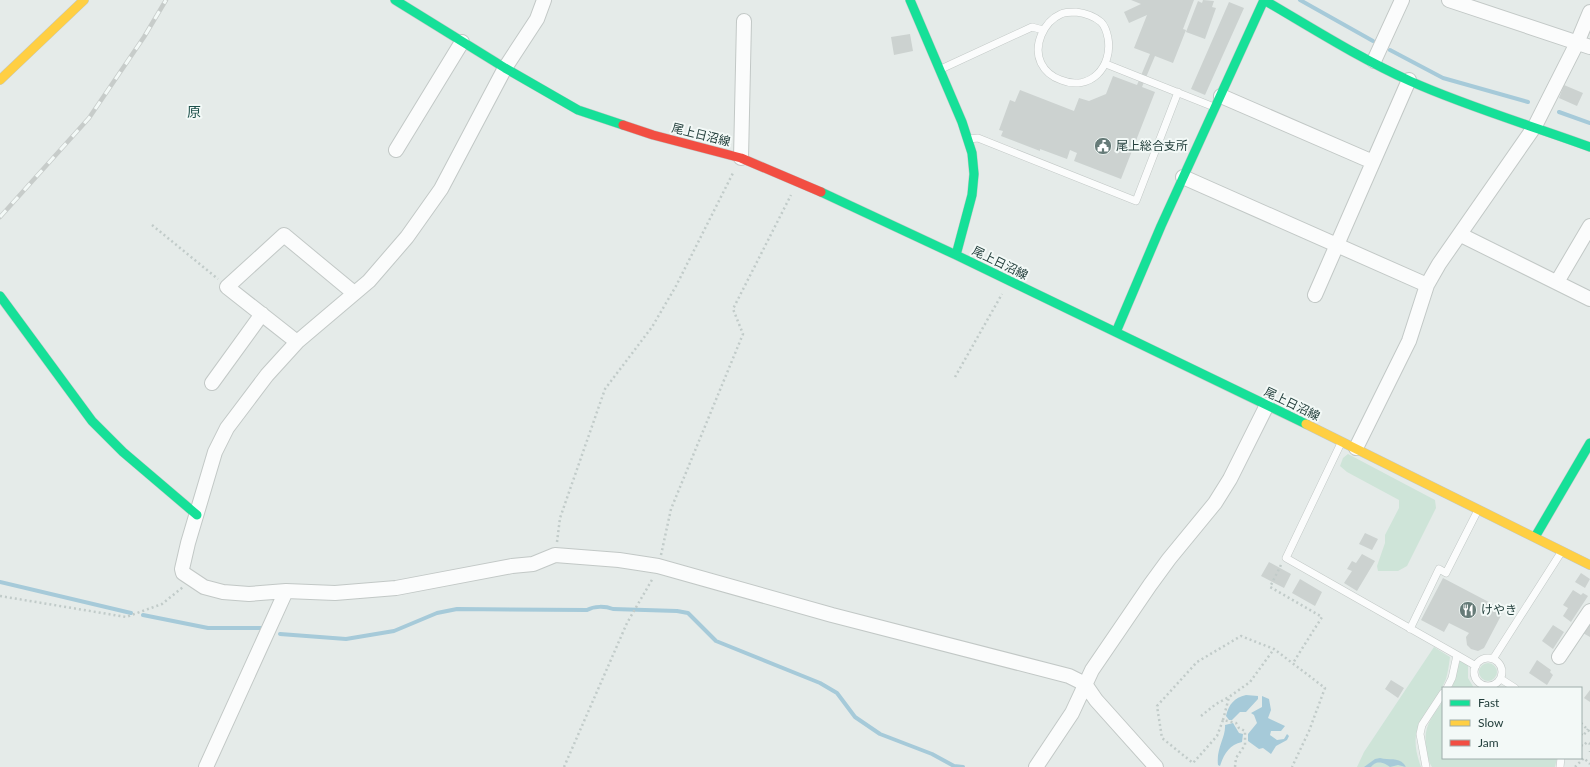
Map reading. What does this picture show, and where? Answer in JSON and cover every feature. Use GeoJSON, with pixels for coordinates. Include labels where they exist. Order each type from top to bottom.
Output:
{"type":"FeatureCollection","features":[{"type":"Feature","properties":{"kind":"street"},"geometry":{"type":"LineString","coordinates":[[0,80],[84,0]]}},
{"type":"Feature","properties":{"kind":"street","name":"尾上日沼線"},"geometry":{"type":"LineString","coordinates":[[395,0],[505,68],[578,110],[653,135],[741,158],[798,182],[956,255],[1356,448],[1590,565]]}},
{"type":"Feature","properties":{"kind":"street"},"geometry":{"type":"LineString","coordinates":[[544,0],[534,24],[505,68],[441,189],[408,237],[368,281],[297,342],[267,375],[227,428],[215,452],[182,569],[183,573],[204,587],[223,592],[249,594],[286,591],[335,592],[396,588],[512,566],[533,564],[555,555],[587,557],[658,566],[832,615],[1069,676],[1085,684],[1156,767]]}},
{"type":"Feature","properties":{"kind":"street"},"geometry":{"type":"LineString","coordinates":[[910,0],[967,139],[972,157],[974,174],[966,220],[956,255]]}},
{"type":"Feature","properties":{"kind":"street"},"geometry":{"type":"LineString","coordinates":[[1116,332],[1183,177],[1264,0],[1409,80],[1470,106],[1535,126],[1590,147]]}},
{"type":"Feature","properties":{"kind":"street"},"geometry":{"type":"LineString","coordinates":[[1374,61],[1402,0]]}},
{"type":"Feature","properties":{"kind":"street"},"geometry":{"type":"LineString","coordinates":[[1449,0],[1584,45]]}},
{"type":"Feature","properties":{"kind":"street"},"geometry":{"type":"LineString","coordinates":[[1356,448],[1409,341],[1427,285],[1439,264],[1460,236],[1535,126],[1584,45],[1590,12]]}},
{"type":"Feature","properties":{"kind":"street"},"geometry":{"type":"LineString","coordinates":[[741,158],[744,21]]}},
{"type":"Feature","properties":{"kind":"street"},"geometry":{"type":"LineString","coordinates":[[396,150],[462,42]]}},
{"type":"Feature","properties":{"kind":"street"},"geometry":{"type":"LineString","coordinates":[[1315,295],[1338,246],[1409,80]]}},
{"type":"Feature","properties":{"kind":"street"},"geometry":{"type":"LineString","coordinates":[[1218,102],[1373,162]]}},
{"type":"Feature","properties":{"kind":"street"},"geometry":{"type":"LineString","coordinates":[[1183,177],[1427,285]]}},
{"type":"Feature","properties":{"kind":"street"},"geometry":{"type":"LineString","coordinates":[[1557,282],[1590,226]]}},
{"type":"Feature","properties":{"kind":"street"},"geometry":{"type":"LineString","coordinates":[[297,342],[227,287],[284,235],[354,293]]}},
{"type":"Feature","properties":{"kind":"street"},"geometry":{"type":"LineString","coordinates":[[1460,236],[1590,299]]}},
{"type":"Feature","properties":{"kind":"street"},"geometry":{"type":"LineString","coordinates":[[0,296],[92,421],[123,452],[197,515]]}},
{"type":"Feature","properties":{"kind":"street"},"geometry":{"type":"LineString","coordinates":[[212,384],[262,314]]}},
{"type":"Feature","properties":{"kind":"street"},"geometry":{"type":"LineString","coordinates":[[1036,767],[1072,713],[1092,670],[1169,559],[1216,503],[1230,479],[1267,405]]}},
{"type":"Feature","properties":{"kind":"street"},"geometry":{"type":"LineString","coordinates":[[1535,537],[1590,443]]}},
{"type":"Feature","properties":{"kind":"street"},"geometry":{"type":"LineString","coordinates":[[206,767],[286,591]]}},
{"type":"Feature","properties":{"kind":"street"},"geometry":{"type":"LineString","coordinates":[[1559,657],[1590,611]]}},
{"type":"Feature","properties":{"kind":"lane"},"geometry":{"type":"LineString","coordinates":[[1076,12],[1086,14],[1102,22],[1107,32],[1110,49],[1106,64],[1096,76],[1080,85],[1071,84],[1053,77],[1043,66],[1037,55],[1043,30],[1052,20],[1061,14],[1076,12]]}},
{"type":"Feature","properties":{"kind":"lane"},"geometry":{"type":"LineString","coordinates":[[939,70],[1032,28],[1043,30]]}},
{"type":"Feature","properties":{"kind":"lane"},"geometry":{"type":"LineString","coordinates":[[1106,64],[1178,92],[1218,102]]}},
{"type":"Feature","properties":{"kind":"lane"},"geometry":{"type":"LineString","coordinates":[[967,139],[978,138],[1136,201],[1178,92]]}},
{"type":"Feature","properties":{"kind":"lane"},"geometry":{"type":"LineString","coordinates":[[1341,441],[1286,558],[1476,666]]}},
{"type":"Feature","properties":{"kind":"lane"},"geometry":{"type":"LineString","coordinates":[[1410,629],[1439,569],[1446,573],[1478,509]]}},
{"type":"Feature","properties":{"kind":"lane"},"geometry":{"type":"LineString","coordinates":[[1493,659],[1562,551]]}},
{"type":"Feature","properties":{"kind":"lane"},"geometry":{"type":"LineString","coordinates":[[1448,687],[1452,678],[1457,655]]}},
{"type":"Feature","properties":{"kind":"lane"},"geometry":{"type":"LineString","coordinates":[[1484,659],[1493,659],[1500,665],[1502,670],[1501,679],[1494,685],[1481,685],[1475,678],[1474,673],[1476,666],[1484,659]]}},
{"type":"Feature","properties":{"kind":"lane"},"geometry":{"type":"LineString","coordinates":[[1501,679],[1513,687]]}},
{"type":"Feature","properties":{"kind":"lane"},"geometry":{"type":"LineString","coordinates":[[1426,767],[1420,734],[1422,726],[1442,695]]}},
{"type":"Feature","properties":{"kind":"path"},"geometry":{"type":"LineString","coordinates":[[555,555],[560,518],[605,389],[652,327],[676,286],[741,158]]}},
{"type":"Feature","properties":{"kind":"path"},"geometry":{"type":"LineString","coordinates":[[564,767],[627,623],[650,584],[658,566],[671,508],[743,334],[733,309],[798,182]]}},
{"type":"Feature","properties":{"kind":"path"},"geometry":{"type":"LineString","coordinates":[[152,225],[227,287]]}},
{"type":"Feature","properties":{"kind":"path"},"geometry":{"type":"LineString","coordinates":[[955,378],[1009,281]]}},
{"type":"Feature","properties":{"kind":"path"},"geometry":{"type":"LineString","coordinates":[[1286,558],[1270,587],[1322,617],[1293,663]]}},
{"type":"Feature","properties":{"kind":"path"},"geometry":{"type":"LineString","coordinates":[[0,596],[126,618],[162,604],[193,579]]}},
{"type":"Feature","properties":{"kind":"path"},"geometry":{"type":"LineString","coordinates":[[1229,697],[1217,736],[1193,763],[1162,738],[1158,706],[1197,662],[1241,636],[1274,649],[1325,688],[1309,731],[1292,767]]}},
{"type":"Feature","properties":{"kind":"path"},"geometry":{"type":"LineString","coordinates":[[1201,716],[1216,704],[1250,682],[1274,649]]}},
{"type":"Feature","properties":{"kind":"path"},"geometry":{"type":"LineString","coordinates":[[1223,720],[1236,723],[1239,728],[1245,731],[1245,745],[1236,758],[1236,767]]}},
{"type":"Feature","properties":{"kind":"path"},"geometry":{"type":"LineString","coordinates":[[1582,746],[1587,742],[1590,744]]}},
{"type":"Feature","properties":{"kind":"path"},"geometry":{"type":"LineString","coordinates":[[1576,767],[1584,758],[1590,763]]}},
{"type":"Feature","properties":{"kind":"green space"},"geometry":{"type":"Polygon","coordinates":[[[1348,454],[1435,500],[1436,508],[1407,566],[1398,571],[1378,571],[1377,566],[1385,543],[1385,535],[1399,508],[1399,500],[1347,472],[1340,466],[1343,458],[1348,454]]]}},
{"type":"Feature","properties":{"kind":"green space"},"geometry":{"type":"Polygon","coordinates":[[[1434,647],[1450,657],[1446,679],[1417,729],[1417,752],[1421,767],[1357,767],[1364,752],[1434,647]]]}},
{"type":"Feature","properties":{"kind":"green space"},"geometry":{"type":"Polygon","coordinates":[[[1460,660],[1468,665],[1468,678],[1473,687],[1452,687],[1460,660]]]}},
{"type":"Feature","properties":{"kind":"green space"},"geometry":{"type":"Polygon","coordinates":[[[1484,663],[1492,663],[1497,668],[1495,679],[1492,681],[1484,681],[1479,676],[1479,668],[1484,663]]]}},
{"type":"Feature","properties":{"kind":"green space"},"geometry":{"type":"Polygon","coordinates":[[[1442,702],[1442,759],[1557,759],[1555,767],[1432,767],[1426,744],[1426,731],[1434,713],[1442,702]]]}},
{"type":"Feature","properties":{"kind":"water"},"geometry":{"type":"Polygon","coordinates":[[[1246,695],[1258,696],[1258,699],[1246,712],[1240,712],[1232,720],[1229,720],[1226,716],[1230,705],[1238,698],[1246,695]]]}},
{"type":"Feature","properties":{"kind":"water"},"geometry":{"type":"Polygon","coordinates":[[[1262,696],[1269,699],[1271,710],[1268,718],[1285,726],[1281,731],[1271,731],[1270,735],[1277,740],[1284,739],[1287,734],[1289,736],[1287,740],[1276,746],[1271,754],[1263,748],[1259,749],[1248,741],[1248,734],[1257,723],[1254,715],[1251,713],[1262,707],[1262,696]]]}},
{"type":"Feature","properties":{"kind":"water"},"geometry":{"type":"Polygon","coordinates":[[[1233,723],[1239,733],[1243,734],[1242,742],[1237,743],[1230,748],[1223,758],[1220,766],[1218,765],[1218,753],[1224,734],[1225,725],[1233,723]]]}},
{"type":"Feature","properties":{"kind":"water"},"geometry":{"type":"Polygon","coordinates":[[[1380,758],[1401,761],[1406,767],[1398,765],[1390,767],[1380,762],[1375,763],[1371,767],[1364,767],[1375,759],[1380,758]]]}},
{"type":"Feature","properties":{"kind":"building"},"geometry":{"type":"Polygon","coordinates":[[[1131,0],[1194,0],[1183,29],[1186,30],[1173,63],[1155,56],[1142,87],[1155,92],[1121,179],[1074,161],[1077,153],[1070,150],[1067,159],[1040,149],[1040,151],[1001,136],[1003,131],[999,130],[1010,100],[1015,102],[1020,90],[1074,111],[1079,98],[1089,101],[1106,94],[1113,76],[1137,85],[1150,54],[1134,48],[1147,15],[1129,23],[1124,12],[1141,4],[1131,0]]]}},
{"type":"Feature","properties":{"kind":"building"},"geometry":{"type":"Polygon","coordinates":[[[1203,0],[1214,1],[1212,7],[1216,8],[1205,39],[1186,32],[1198,1],[1202,3],[1203,0]]]}},
{"type":"Feature","properties":{"kind":"building"},"geometry":{"type":"Polygon","coordinates":[[[1229,2],[1244,8],[1205,95],[1191,89],[1229,2]]]}},
{"type":"Feature","properties":{"kind":"building"},"geometry":{"type":"Polygon","coordinates":[[[910,34],[913,51],[894,55],[891,37],[910,34]]]}},
{"type":"Feature","properties":{"kind":"building"},"geometry":{"type":"Polygon","coordinates":[[[1564,85],[1583,93],[1577,106],[1559,98],[1564,85]]]}},
{"type":"Feature","properties":{"kind":"building"},"geometry":{"type":"Polygon","coordinates":[[[1365,533],[1378,539],[1372,550],[1359,544],[1365,533]]]}},
{"type":"Feature","properties":{"kind":"building"},"geometry":{"type":"Polygon","coordinates":[[[1362,554],[1375,561],[1357,591],[1344,583],[1352,571],[1347,569],[1352,561],[1356,563],[1362,554]]]}},
{"type":"Feature","properties":{"kind":"building"},"geometry":{"type":"Polygon","coordinates":[[[1269,562],[1291,574],[1284,588],[1261,576],[1269,562]]]}},
{"type":"Feature","properties":{"kind":"building"},"geometry":{"type":"Polygon","coordinates":[[[1581,573],[1590,579],[1585,588],[1575,582],[1581,573]]]}},
{"type":"Feature","properties":{"kind":"building"},"geometry":{"type":"Polygon","coordinates":[[[1443,578],[1504,610],[1484,648],[1478,651],[1471,649],[1467,645],[1466,637],[1469,633],[1449,623],[1444,632],[1421,620],[1443,578]]]}},
{"type":"Feature","properties":{"kind":"building"},"geometry":{"type":"Polygon","coordinates":[[[1300,579],[1322,592],[1315,606],[1292,593],[1300,579]]]}},
{"type":"Feature","properties":{"kind":"building"},"geometry":{"type":"Polygon","coordinates":[[[1573,590],[1581,595],[1583,593],[1588,596],[1571,622],[1563,616],[1568,608],[1563,605],[1573,590]]]}},
{"type":"Feature","properties":{"kind":"building"},"geometry":{"type":"Polygon","coordinates":[[[1590,623],[1590,637],[1583,633],[1590,623]]]}},
{"type":"Feature","properties":{"kind":"building"},"geometry":{"type":"Polygon","coordinates":[[[1553,625],[1564,632],[1553,649],[1542,641],[1553,625]]]}},
{"type":"Feature","properties":{"kind":"building"},"geometry":{"type":"Polygon","coordinates":[[[1537,660],[1551,670],[1550,672],[1553,675],[1547,685],[1529,673],[1537,660]]]}},
{"type":"Feature","properties":{"kind":"building"},"geometry":{"type":"Polygon","coordinates":[[[1391,680],[1404,688],[1398,698],[1385,689],[1391,680]]]}},
{"type":"Feature","properties":{"kind":"building"},"geometry":{"type":"Polygon","coordinates":[[[1590,690],[1590,702],[1584,698],[1590,690]]]}},
{"type":"Feature","properties":{"kind":"waterway"},"geometry":{"type":"LineString","coordinates":[[1300,0],[1373,41]]}},
{"type":"Feature","properties":{"kind":"waterway"},"geometry":{"type":"LineString","coordinates":[[1390,50],[1443,78],[1528,102]]}},
{"type":"Feature","properties":{"kind":"waterway"},"geometry":{"type":"LineString","coordinates":[[1559,112],[1590,123]]}},
{"type":"Feature","properties":{"kind":"waterway"},"geometry":{"type":"LineString","coordinates":[[0,582],[131,613]]}},
{"type":"Feature","properties":{"kind":"waterway"},"geometry":{"type":"LineString","coordinates":[[280,634],[346,639],[394,631],[437,613],[457,609],[587,610],[607,607],[613,609],[677,611],[688,613],[716,641],[820,683],[837,693],[855,717],[880,734],[932,754],[954,766],[963,767]]}},
{"type":"Feature","properties":{"kind":"waterway"},"geometry":{"type":"LineString","coordinates":[[143,615],[208,628],[261,628]]}},
{"type":"Feature","properties":{"kind":"railway"},"geometry":{"type":"LineString","coordinates":[[0,217],[89,118],[144,37],[166,0]]}},
{"type":"Feature","properties":{"kind":"traffic: fast"},"geometry":{"type":"LineString","coordinates":[[395,0],[505,68],[578,110],[623,125]]}},
{"type":"Feature","properties":{"kind":"traffic: fast"},"geometry":{"type":"LineString","coordinates":[[910,0],[962,122],[972,153],[974,174],[972,195],[956,255]]}},
{"type":"Feature","properties":{"kind":"traffic: fast"},"geometry":{"type":"LineString","coordinates":[[1264,0],[1354,53],[1410,81],[1477,108],[1590,147]]}},
{"type":"Feature","properties":{"kind":"traffic: fast"},"geometry":{"type":"LineString","coordinates":[[1116,332],[1161,226],[1264,0]]}},
{"type":"Feature","properties":{"kind":"traffic: fast"},"geometry":{"type":"LineString","coordinates":[[821,192],[956,255],[1306,424]]}},
{"type":"Feature","properties":{"kind":"traffic: fast"},"geometry":{"type":"LineString","coordinates":[[0,296],[92,421],[123,452],[197,515]]}},
{"type":"Feature","properties":{"kind":"traffic: fast"},"geometry":{"type":"LineString","coordinates":[[1535,537],[1590,443]]}},
{"type":"Feature","properties":{"kind":"traffic: slow"},"geometry":{"type":"LineString","coordinates":[[0,80],[84,0]]}},
{"type":"Feature","properties":{"kind":"traffic: slow"},"geometry":{"type":"LineString","coordinates":[[1306,424],[1590,565]]}},
{"type":"Feature","properties":{"kind":"traffic: jam"},"geometry":{"type":"LineString","coordinates":[[623,125],[653,135],[741,158],[821,192]]}},
{"type":"Feature","properties":{"kind":"place","name":"尾上総合支所"},"geometry":{"type":"Point","coordinates":[1103,146]}},
{"type":"Feature","properties":{"kind":"place","name":"けやき"},"geometry":{"type":"Point","coordinates":[1468,610]}},
{"type":"Feature","properties":{"kind":"district","name":"原"},"geometry":{"type":"Point","coordinates":[194,112]}}]}
